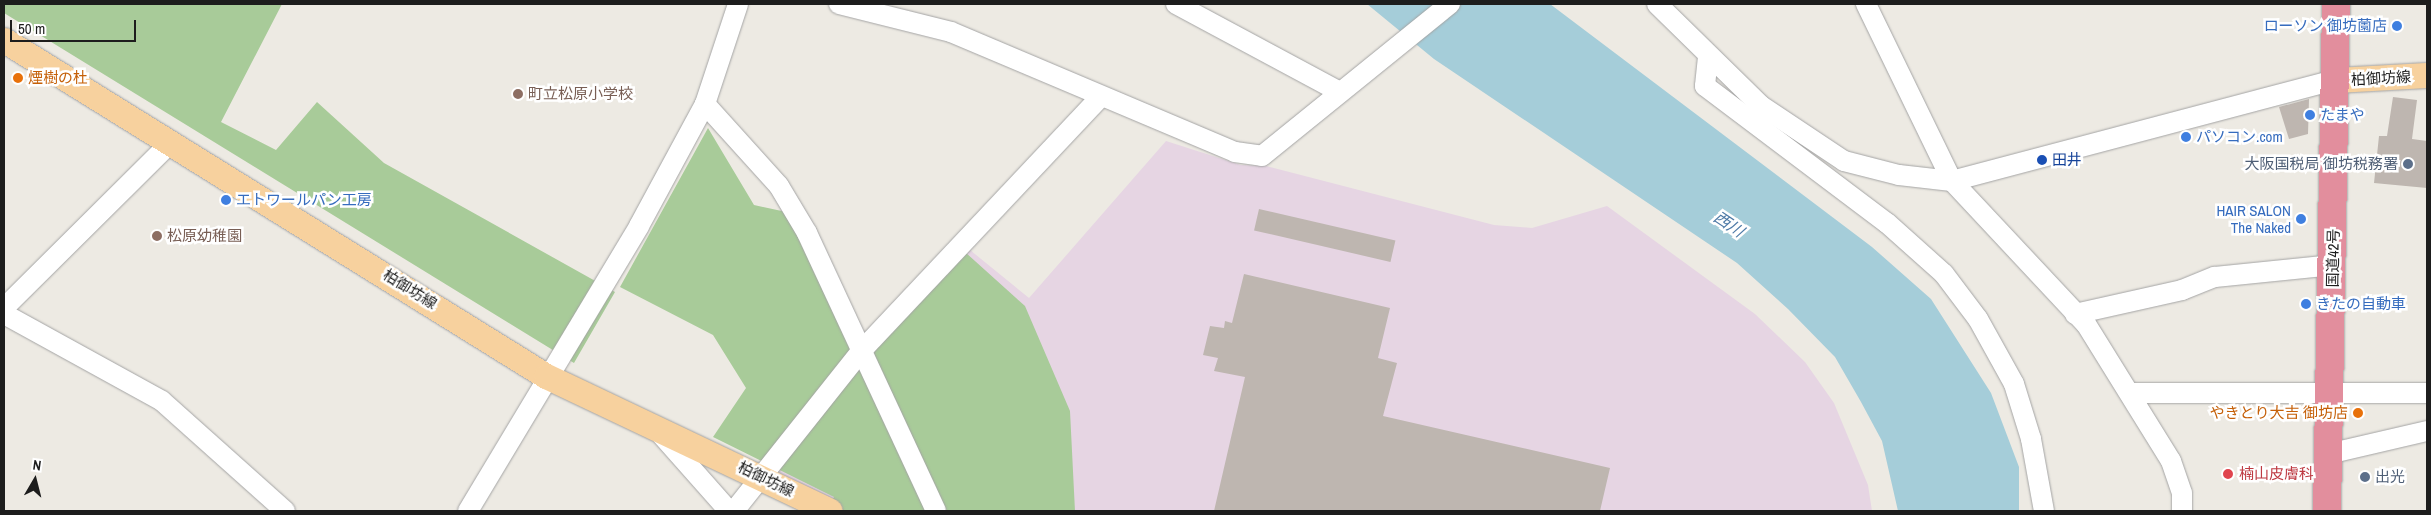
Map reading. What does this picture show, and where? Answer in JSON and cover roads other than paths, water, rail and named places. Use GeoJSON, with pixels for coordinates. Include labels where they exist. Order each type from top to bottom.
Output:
{"type":"FeatureCollection","features":[{"type":"Feature","properties":{"kind":"highway","name":"国道42号"},"geometry":{"type":"LineString","coordinates":[[2328,511],[2336,4]]}},
{"type":"Feature","properties":{"kind":"main road","name":"柏御坊線"},"geometry":{"type":"LineString","coordinates":[[4,40],[169,144],[285,210],[546,376],[657,430],[761,475],[830,511]]}},
{"type":"Feature","properties":{"kind":"main road","name":"柏御坊線"},"geometry":{"type":"LineString","coordinates":[[2335,80],[2427,75]]}},
{"type":"Feature","properties":{"kind":"street"},"geometry":{"type":"LineString","coordinates":[[468,511],[546,376],[639,226],[705,104],[738,4]]}},
{"type":"Feature","properties":{"kind":"street"},"geometry":{"type":"LineString","coordinates":[[839,4],[951,32],[1235,152],[1262,156],[1338,91],[1450,4]]}},
{"type":"Feature","properties":{"kind":"street"},"geometry":{"type":"LineString","coordinates":[[1176,4],[1338,91]]}},
{"type":"Feature","properties":{"kind":"street"},"geometry":{"type":"LineString","coordinates":[[1657,4],[1708,57],[1760,105],[1844,161],[1868,171],[1952,181],[2335,80]]}},
{"type":"Feature","properties":{"kind":"street"},"geometry":{"type":"LineString","coordinates":[[1866,4],[1952,181],[2075,314],[2130,393],[2171,461],[2182,493],[2182,511]]}},
{"type":"Feature","properties":{"kind":"street"},"geometry":{"type":"LineString","coordinates":[[1708,57],[1705,86],[1887,223],[1944,274],[1978,319],[2014,384],[2031,440],[2044,511]]}},
{"type":"Feature","properties":{"kind":"street"},"geometry":{"type":"LineString","coordinates":[[734,511],[863,349],[1100,96]]}},
{"type":"Feature","properties":{"kind":"street"},"geometry":{"type":"LineString","coordinates":[[705,104],[779,186],[863,349],[936,511]]}},
{"type":"Feature","properties":{"kind":"street"},"geometry":{"type":"LineString","coordinates":[[4,308],[169,144]]}},
{"type":"Feature","properties":{"kind":"street"},"geometry":{"type":"LineString","coordinates":[[2075,314],[2182,290],[2215,277],[2333,265]]}},
{"type":"Feature","properties":{"kind":"street"},"geometry":{"type":"LineString","coordinates":[[4,314],[162,401],[285,511]]}},
{"type":"Feature","properties":{"kind":"street"},"geometry":{"type":"LineString","coordinates":[[2130,393],[2427,393]]}},
{"type":"Feature","properties":{"kind":"street"},"geometry":{"type":"LineString","coordinates":[[657,430],[729,511]]}},
{"type":"Feature","properties":{"kind":"street"},"geometry":{"type":"LineString","coordinates":[[2328,454],[2427,431]]}},
{"type":"Feature","properties":{"kind":"water","name":"西川"},"geometry":{"type":"Polygon","coordinates":[[[1367,4],[1550,4],[1872,247],[1931,299],[1991,393],[2019,467],[2019,511],[1898,511],[1882,441],[1861,402],[1835,357],[1788,309],[1737,263],[1434,59],[1367,4]]]}},
{"type":"Feature","properties":{"kind":"place","name":"ローソン 御坊薗店"},"geometry":{"type":"Point","coordinates":[2397,26]}},
{"type":"Feature","properties":{"kind":"place","name":"煙樹の杜"},"geometry":{"type":"Point","coordinates":[18,78]}},
{"type":"Feature","properties":{"kind":"place","name":"町立松原小学校"},"geometry":{"type":"Point","coordinates":[518,94]}},
{"type":"Feature","properties":{"kind":"place","name":"たまや"},"geometry":{"type":"Point","coordinates":[2310,115]}},
{"type":"Feature","properties":{"kind":"place","name":"パソコン.com"},"geometry":{"type":"Point","coordinates":[2186,137]}},
{"type":"Feature","properties":{"kind":"place","name":"田井"},"geometry":{"type":"Point","coordinates":[2042,160]}},
{"type":"Feature","properties":{"kind":"place","name":"大阪国税局 御坊税務署"},"geometry":{"type":"Point","coordinates":[2408,164]}},
{"type":"Feature","properties":{"kind":"place","name":"エトワールパン工房"},"geometry":{"type":"Point","coordinates":[226,200]}},
{"type":"Feature","properties":{"kind":"place","name":"HAIR SALON The Naked"},"geometry":{"type":"Point","coordinates":[2301,219]}},
{"type":"Feature","properties":{"kind":"place","name":"松原幼稚園"},"geometry":{"type":"Point","coordinates":[157,236]}},
{"type":"Feature","properties":{"kind":"place","name":"きたの自動車"},"geometry":{"type":"Point","coordinates":[2306,304]}},
{"type":"Feature","properties":{"kind":"place","name":"やきとり大吉 御坊店"},"geometry":{"type":"Point","coordinates":[2358,413]}},
{"type":"Feature","properties":{"kind":"place","name":"楠山皮膚科"},"geometry":{"type":"Point","coordinates":[2228,474]}},
{"type":"Feature","properties":{"kind":"place","name":"出光"},"geometry":{"type":"Point","coordinates":[2365,477]}}]}
